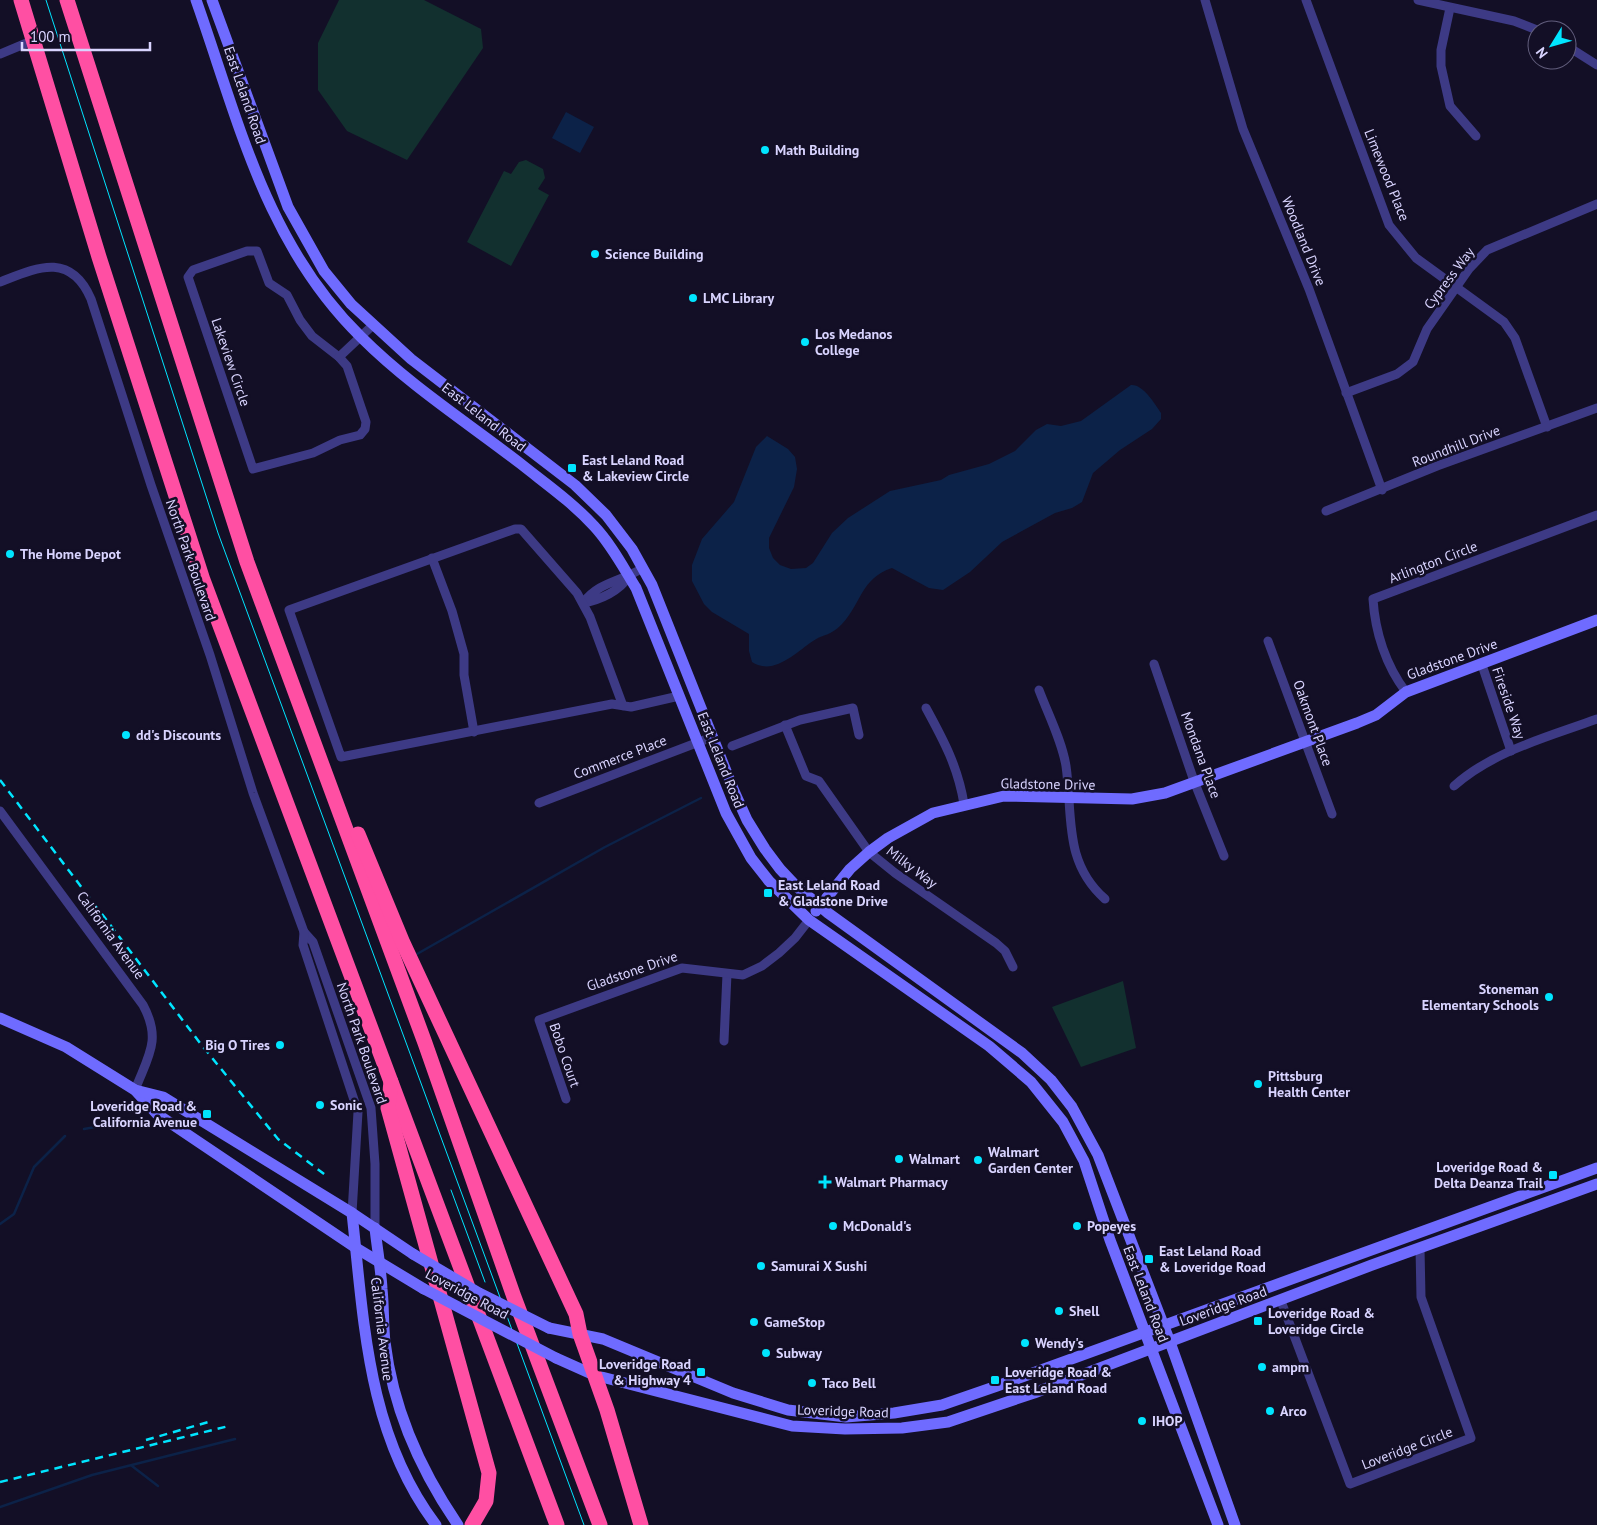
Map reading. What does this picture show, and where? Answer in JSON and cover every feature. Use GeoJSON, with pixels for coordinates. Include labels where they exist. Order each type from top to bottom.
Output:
{"type":"FeatureCollection","features":[{"type":"Feature","properties":{"kind":"highway"},"geometry":{"type":"LineString","coordinates":[[21,0],[99,257],[202,580],[557,1525]]}},
{"type":"Feature","properties":{"kind":"highway"},"geometry":{"type":"LineString","coordinates":[[67,0],[248,562],[425,1043],[521,1315],[600,1525]]}},
{"type":"Feature","properties":{"kind":"highway"},"geometry":{"type":"LineString","coordinates":[[316,750],[333,773],[402,943],[576,1314],[580,1334],[608,1410],[641,1525]]}},
{"type":"Feature","properties":{"kind":"highway"},"geometry":{"type":"LineString","coordinates":[[391,1079],[388,1108],[489,1473],[486,1501],[472,1525]]}},
{"type":"Feature","properties":{"kind":"main road","name":"East Leland Road"},"geometry":{"type":"LineString","coordinates":[[196,0],[261,186],[274,216],[308,274],[360,336],[395,367],[566,499],[594,526],[636,588],[696,743],[726,813],[751,858],[787,901],[809,920],[989,1046],[1031,1082],[1049,1102],[1069,1132],[1084,1161],[1110,1240],[1218,1525]]}},
{"type":"Feature","properties":{"kind":"main road","name":"East Leland Road"},"geometry":{"type":"LineString","coordinates":[[212,0],[288,207],[324,271],[351,304],[411,359],[575,485],[606,516],[632,549],[662,609],[747,820],[780,869],[820,906],[1022,1052],[1063,1095],[1094,1144],[1164,1325],[1235,1525]]}},
{"type":"Feature","properties":{"kind":"main road"},"geometry":{"type":"LineString","coordinates":[[212,44],[226,40]]}},
{"type":"Feature","properties":{"kind":"main road","name":"Gladstone Drive"},"geometry":{"type":"LineString","coordinates":[[809,920],[850,869],[869,852],[895,834],[933,813],[964,804],[1004,796],[1132,799],[1165,793],[1376,714],[1406,692],[1482,665],[1597,620]]}},
{"type":"Feature","properties":{"kind":"main road","name":"Loveridge Road"},"geometry":{"type":"LineString","coordinates":[[0,1018],[66,1047],[134,1090],[157,1114],[379,1263],[424,1289],[556,1358],[594,1374],[792,1426],[845,1430],[902,1428],[948,1422],[976,1414],[1597,1184]]}},
{"type":"Feature","properties":{"kind":"main road","name":"Loveridge Road"},"geometry":{"type":"LineString","coordinates":[[134,1090],[163,1097],[352,1213],[412,1254],[479,1293],[549,1328],[603,1339],[740,1396],[788,1410],[846,1417],[894,1413],[942,1405],[1597,1168]]}},
{"type":"Feature","properties":{"kind":"main road"},"geometry":{"type":"LineString","coordinates":[[1528,1192],[1528,1210]]}},
{"type":"Feature","properties":{"kind":"main road","name":"California Avenue"},"geometry":{"type":"LineString","coordinates":[[352,1213],[365,1342],[382,1418],[400,1464],[436,1525]]}},
{"type":"Feature","properties":{"kind":"main road","name":"California Avenue"},"geometry":{"type":"LineString","coordinates":[[375,1228],[385,1344],[408,1432],[438,1496],[458,1525]]}},
{"type":"Feature","properties":{"kind":"street","name":"Woodland Drive"},"geometry":{"type":"LineString","coordinates":[[1205,0],[1243,129],[1309,290],[1382,490]]}},
{"type":"Feature","properties":{"kind":"street","name":"Limewood Place"},"geometry":{"type":"LineString","coordinates":[[1306,0],[1389,225],[1416,258],[1504,322],[1514,338],[1547,426]]}},
{"type":"Feature","properties":{"kind":"street"},"geometry":{"type":"LineString","coordinates":[[1418,0],[1514,21],[1527,26]]}},
{"type":"Feature","properties":{"kind":"street"},"geometry":{"type":"LineString","coordinates":[[1450,8],[1441,50],[1443,78],[1450,106],[1476,136]]}},
{"type":"Feature","properties":{"kind":"street"},"geometry":{"type":"LineString","coordinates":[[0,54],[29,42]]}},
{"type":"Feature","properties":{"kind":"street"},"geometry":{"type":"LineString","coordinates":[[1577,52],[1597,65]]}},
{"type":"Feature","properties":{"kind":"street","name":"Cypress Way"},"geometry":{"type":"LineString","coordinates":[[1346,393],[1397,374],[1413,362],[1427,329],[1469,269],[1487,250],[1597,204]]}},
{"type":"Feature","properties":{"kind":"street","name":"Lakeview Circle"},"geometry":{"type":"LineString","coordinates":[[247,251],[257,251],[269,282],[287,295],[300,320],[312,336],[339,357],[347,366],[366,422],[365,429],[360,435],[340,440],[313,453],[253,470],[188,277],[193,270],[206,265],[247,251]]}},
{"type":"Feature","properties":{"kind":"street","name":"North Park Boulevard"},"geometry":{"type":"LineString","coordinates":[[0,282],[31,269],[48,266],[68,272],[86,289],[150,485],[210,655],[253,792],[304,932],[312,942],[371,1108],[376,1164],[375,1228]]}},
{"type":"Feature","properties":{"kind":"street"},"geometry":{"type":"LineString","coordinates":[[339,357],[373,325]]}},
{"type":"Feature","properties":{"kind":"street","name":"Roundhill Drive"},"geometry":{"type":"LineString","coordinates":[[1326,511],[1438,466],[1597,408]]}},
{"type":"Feature","properties":{"kind":"street","name":"Arlington Circle"},"geometry":{"type":"LineString","coordinates":[[1406,692],[1394,677],[1377,631],[1372,599],[1597,515]]}},
{"type":"Feature","properties":{"kind":"street"},"geometry":{"type":"LineString","coordinates":[[622,706],[583,603],[577,593],[521,529],[515,528],[289,610],[341,757],[612,704],[622,706],[631,707],[679,696]]}},
{"type":"Feature","properties":{"kind":"street"},"geometry":{"type":"LineString","coordinates":[[432,558],[452,611],[464,654],[464,675],[474,732]]}},
{"type":"Feature","properties":{"kind":"street"},"geometry":{"type":"LineString","coordinates":[[583,603],[590,593],[618,578],[629,576],[642,568]]}},
{"type":"Feature","properties":{"kind":"street","name":"Oakmont Place"},"geometry":{"type":"LineString","coordinates":[[1268,641],[1332,814]]}},
{"type":"Feature","properties":{"kind":"street","name":"Mondana Place"},"geometry":{"type":"LineString","coordinates":[[1154,664],[1194,781],[1224,856]]}},
{"type":"Feature","properties":{"kind":"street","name":"Fireside Way"},"geometry":{"type":"LineString","coordinates":[[1482,665],[1511,751]]}},
{"type":"Feature","properties":{"kind":"street"},"geometry":{"type":"LineString","coordinates":[[1039,690],[1066,765],[1070,828],[1078,859],[1094,889],[1105,899]]}},
{"type":"Feature","properties":{"kind":"street"},"geometry":{"type":"LineString","coordinates":[[732,746],[785,725],[853,708],[859,736]]}},
{"type":"Feature","properties":{"kind":"street"},"geometry":{"type":"LineString","coordinates":[[926,708],[949,751],[960,778],[964,804]]}},
{"type":"Feature","properties":{"kind":"street"},"geometry":{"type":"LineString","coordinates":[[1454,786],[1472,770],[1511,751],[1597,719]]}},
{"type":"Feature","properties":{"kind":"street","name":"Milky Way"},"geometry":{"type":"LineString","coordinates":[[785,725],[806,776],[819,781],[869,852],[996,943],[1004,951],[1013,967]]}},
{"type":"Feature","properties":{"kind":"street","name":"Commerce Place"},"geometry":{"type":"LineString","coordinates":[[539,803],[712,737]]}},
{"type":"Feature","properties":{"kind":"street","name":"California Avenue"},"geometry":{"type":"LineString","coordinates":[[0,811],[138,997],[150,1017],[154,1037],[134,1090]]}},
{"type":"Feature","properties":{"kind":"street","name":"Gladstone Drive"},"geometry":{"type":"LineString","coordinates":[[539,1020],[682,968],[742,975],[762,966],[795,938],[809,920]]}},
{"type":"Feature","properties":{"kind":"street","name":"North Park Boulevard"},"geometry":{"type":"LineString","coordinates":[[304,932],[304,945],[358,1112],[352,1213]]}},
{"type":"Feature","properties":{"kind":"street"},"geometry":{"type":"LineString","coordinates":[[724,1041],[726,974]]}},
{"type":"Feature","properties":{"kind":"street","name":"Bobo Court"},"geometry":{"type":"LineString","coordinates":[[539,1020],[566,1099]]}},
{"type":"Feature","properties":{"kind":"street","name":"Loveridge Circle"},"geometry":{"type":"LineString","coordinates":[[1281,1301],[1350,1484],[1471,1438],[1421,1297],[1420,1248]]}},
{"type":"Feature","properties":{"kind":"green space"},"geometry":{"type":"Polygon","coordinates":[[[339,0],[424,0],[481,29],[483,48],[407,160],[347,131],[318,90],[318,43],[339,0]]]}},
{"type":"Feature","properties":{"kind":"green space"},"geometry":{"type":"Polygon","coordinates":[[[526,160],[543,169],[545,178],[538,189],[549,195],[511,266],[467,242],[504,171],[511,174],[519,162],[526,160]]]}},
{"type":"Feature","properties":{"kind":"green space"},"geometry":{"type":"Polygon","coordinates":[[[1123,981],[1136,1048],[1081,1067],[1052,1007],[1123,981]]]}},
{"type":"Feature","properties":{"kind":"water"},"geometry":{"type":"Polygon","coordinates":[[[566,112],[594,127],[580,153],[552,138],[566,112]]]}},
{"type":"Feature","properties":{"kind":"water"},"geometry":{"type":"Polygon","coordinates":[[[1131,385],[1140,388],[1148,395],[1161,413],[1161,419],[1152,429],[1120,450],[1093,473],[1082,502],[1072,508],[1055,513],[1002,542],[970,572],[943,590],[929,588],[892,568],[882,572],[862,592],[848,616],[838,628],[813,641],[792,657],[776,665],[760,666],[752,662],[749,651],[749,634],[712,612],[704,604],[692,581],[692,565],[702,539],[734,502],[756,447],[767,436],[788,449],[795,457],[797,469],[794,487],[769,538],[769,548],[773,558],[780,565],[791,569],[806,568],[813,563],[832,533],[848,518],[890,491],[941,480],[949,475],[989,464],[1015,451],[1036,430],[1047,424],[1061,426],[1081,421],[1131,385]]]}},
{"type":"Feature","properties":{"kind":"waterway"},"geometry":{"type":"LineString","coordinates":[[417,954],[605,847],[701,798]]}},
{"type":"Feature","properties":{"kind":"waterway"},"geometry":{"type":"LineString","coordinates":[[84,1129],[134,1120],[157,1126]]}},
{"type":"Feature","properties":{"kind":"waterway"},"geometry":{"type":"LineString","coordinates":[[0,1224],[14,1214],[34,1167],[65,1136]]}},
{"type":"Feature","properties":{"kind":"waterway"},"geometry":{"type":"LineString","coordinates":[[0,1507],[92,1475],[235,1439]]}},
{"type":"Feature","properties":{"kind":"waterway"},"geometry":{"type":"LineString","coordinates":[[132,1466],[158,1486]]}},
{"type":"Feature","properties":{"kind":"tunnel"},"geometry":{"type":"LineString","coordinates":[[29,42],[53,33]]}},
{"type":"Feature","properties":{"kind":"tram line"},"geometry":{"type":"LineString","coordinates":[[46,0],[218,533],[584,1525]]}},
{"type":"Feature","properties":{"kind":"tram line"},"geometry":{"type":"LineString","coordinates":[[451,1190],[485,1282]]}},
{"type":"Feature","properties":{"kind":"railway"},"geometry":{"type":"LineString","coordinates":[[0,780],[200,1043],[278,1139],[328,1177]]}},
{"type":"Feature","properties":{"kind":"railway"},"geometry":{"type":"LineString","coordinates":[[146,1440],[212,1421]]}},
{"type":"Feature","properties":{"kind":"railway"},"geometry":{"type":"LineString","coordinates":[[0,1482],[229,1426]]}},
{"type":"Feature","properties":{"kind":"place","name":"Math Building"},"geometry":{"type":"Point","coordinates":[765,150]}},
{"type":"Feature","properties":{"kind":"place","name":"Science Building"},"geometry":{"type":"Point","coordinates":[595,254]}},
{"type":"Feature","properties":{"kind":"place","name":"LMC Library"},"geometry":{"type":"Point","coordinates":[693,298]}},
{"type":"Feature","properties":{"kind":"place","name":"Los Medanos College"},"geometry":{"type":"Point","coordinates":[805,342]}},
{"type":"Feature","properties":{"kind":"place","name":"East Leland Road & Lakeview Circle"},"geometry":{"type":"Point","coordinates":[572,468]}},
{"type":"Feature","properties":{"kind":"place","name":"The Home Depot"},"geometry":{"type":"Point","coordinates":[10,554]}},
{"type":"Feature","properties":{"kind":"place","name":"dd's Discounts"},"geometry":{"type":"Point","coordinates":[126,735]}},
{"type":"Feature","properties":{"kind":"place","name":"East Leland Road & Gladstone Drive"},"geometry":{"type":"Point","coordinates":[768,893]}},
{"type":"Feature","properties":{"kind":"place","name":"Stoneman Elementary Schools"},"geometry":{"type":"Point","coordinates":[1549,997]}},
{"type":"Feature","properties":{"kind":"place","name":"Big O Tires"},"geometry":{"type":"Point","coordinates":[280,1045]}},
{"type":"Feature","properties":{"kind":"place","name":"Pittsburg Health Center"},"geometry":{"type":"Point","coordinates":[1258,1084]}},
{"type":"Feature","properties":{"kind":"place","name":"Sonic"},"geometry":{"type":"Point","coordinates":[320,1105]}},
{"type":"Feature","properties":{"kind":"place","name":"Loveridge Road & California Avenue"},"geometry":{"type":"Point","coordinates":[207,1114]}},
{"type":"Feature","properties":{"kind":"place","name":"Walmart"},"geometry":{"type":"Point","coordinates":[899,1159]}},
{"type":"Feature","properties":{"kind":"place","name":"Walmart Garden Center"},"geometry":{"type":"Point","coordinates":[978,1160]}},
{"type":"Feature","properties":{"kind":"place","name":"Loveridge Road & Delta Deanza Trail"},"geometry":{"type":"Point","coordinates":[1553,1175]}},
{"type":"Feature","properties":{"kind":"place","name":"Walmart Pharmacy"},"geometry":{"type":"Point","coordinates":[825,1182]}},
{"type":"Feature","properties":{"kind":"place","name":"McDonald's"},"geometry":{"type":"Point","coordinates":[833,1226]}},
{"type":"Feature","properties":{"kind":"place","name":"Popeyes"},"geometry":{"type":"Point","coordinates":[1077,1226]}},
{"type":"Feature","properties":{"kind":"place","name":"East Leland Road & Loveridge Road"},"geometry":{"type":"Point","coordinates":[1149,1259]}},
{"type":"Feature","properties":{"kind":"place","name":"Samurai X Sushi"},"geometry":{"type":"Point","coordinates":[761,1266]}},
{"type":"Feature","properties":{"kind":"place","name":"Shell"},"geometry":{"type":"Point","coordinates":[1059,1311]}},
{"type":"Feature","properties":{"kind":"place","name":"Loveridge Road & Loveridge Circle"},"geometry":{"type":"Point","coordinates":[1258,1321]}},
{"type":"Feature","properties":{"kind":"place","name":"GameStop"},"geometry":{"type":"Point","coordinates":[754,1322]}},
{"type":"Feature","properties":{"kind":"place","name":"Wendy's"},"geometry":{"type":"Point","coordinates":[1025,1343]}},
{"type":"Feature","properties":{"kind":"place","name":"Subway"},"geometry":{"type":"Point","coordinates":[766,1353]}},
{"type":"Feature","properties":{"kind":"place","name":"ampm"},"geometry":{"type":"Point","coordinates":[1262,1367]}},
{"type":"Feature","properties":{"kind":"place","name":"Loveridge Road & Highway 4"},"geometry":{"type":"Point","coordinates":[701,1372]}},
{"type":"Feature","properties":{"kind":"place","name":"Loveridge Road & East Leland Road"},"geometry":{"type":"Point","coordinates":[995,1380]}},
{"type":"Feature","properties":{"kind":"place","name":"Taco Bell"},"geometry":{"type":"Point","coordinates":[812,1383]}},
{"type":"Feature","properties":{"kind":"place","name":"Arco"},"geometry":{"type":"Point","coordinates":[1270,1411]}},
{"type":"Feature","properties":{"kind":"place","name":"IHOP"},"geometry":{"type":"Point","coordinates":[1142,1421]}}]}
